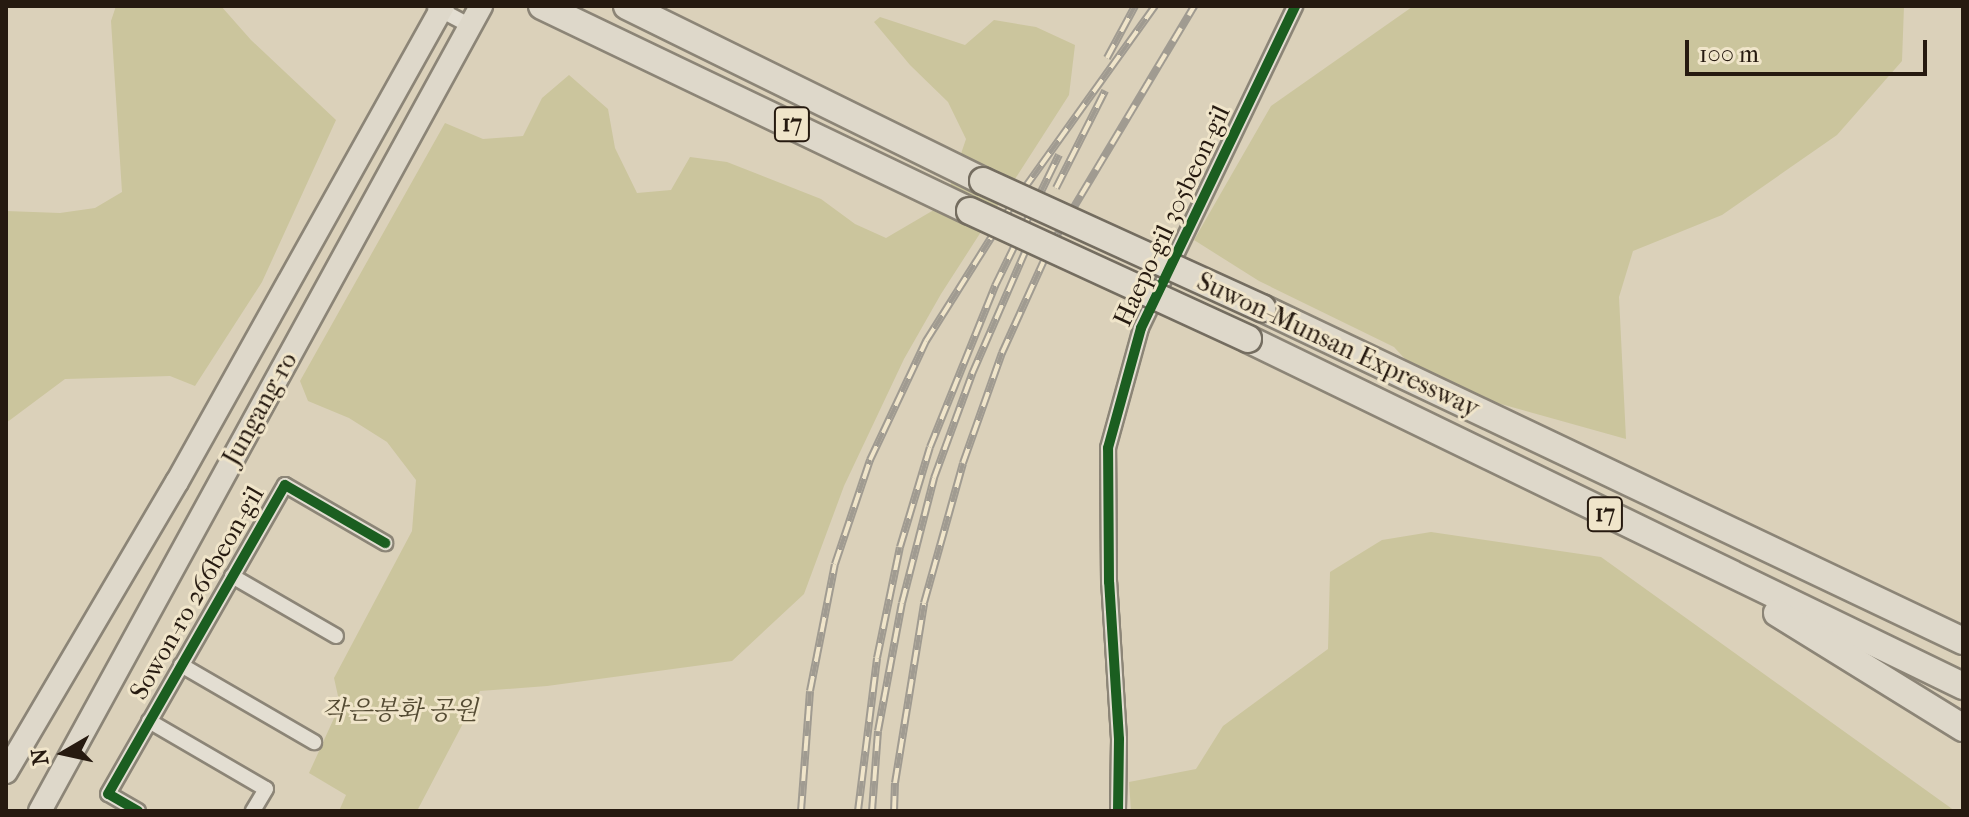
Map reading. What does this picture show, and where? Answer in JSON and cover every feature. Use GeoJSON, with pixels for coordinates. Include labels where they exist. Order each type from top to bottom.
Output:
{"type":"FeatureCollection","features":[{"type":"Feature","properties":{"kind":"highway","name":"Suwon-Munsan Expressway"},"geometry":{"type":"LineString","coordinates":[[542,6],[970,211],[1248,339],[1963,686]]}},
{"type":"Feature","properties":{"kind":"highway","name":"Suwon-Munsan Expressway"},"geometry":{"type":"LineString","coordinates":[[629,7],[983,181],[1262,308],[1963,641]]}},
{"type":"Feature","properties":{"kind":"highway","name":"Suwon-Munsan Expressway"},"geometry":{"type":"LineString","coordinates":[[1666,544],[1963,728]]}},
{"type":"Feature","properties":{"kind":"main road","name":"Jungang-ro"},"geometry":{"type":"LineString","coordinates":[[40,811],[481,6]]}},
{"type":"Feature","properties":{"kind":"main road","name":"Jungang-ro"},"geometry":{"type":"LineString","coordinates":[[6,772],[177,482],[439,7]]}},
{"type":"Feature","properties":{"kind":"street","name":"Haepo-gil 305beon-gil"},"geometry":{"type":"LineString","coordinates":[[1118,811],[1119,739],[1109,582],[1108,448],[1141,328],[1295,6]]}},
{"type":"Feature","properties":{"kind":"street"},"geometry":{"type":"LineString","coordinates":[[439,7],[470,26]]}},
{"type":"Feature","properties":{"kind":"street","name":"Sowon-ro 266beon-gil"},"geometry":{"type":"LineString","coordinates":[[138,811],[108,794],[285,485],[385,543]]}},
{"type":"Feature","properties":{"kind":"street","name":"Sowon-ro 266beon-gil"},"geometry":{"type":"LineString","coordinates":[[232,576],[336,636]]}},
{"type":"Feature","properties":{"kind":"street","name":"Sowon-ro 266beon-gil"},"geometry":{"type":"LineString","coordinates":[[181,665],[314,742]]}},
{"type":"Feature","properties":{"kind":"street","name":"Sowon-ro 266beon-gil"},"geometry":{"type":"LineString","coordinates":[[149,721],[266,789],[253,811]]}},
{"type":"Feature","properties":{"kind":"green space"},"geometry":{"type":"Polygon","coordinates":[[[116,6],[221,6],[251,40],[336,120],[262,282],[195,386],[170,376],[65,379],[6,423],[6,211],[60,213],[95,208],[122,192],[111,21],[116,6]]]}},
{"type":"Feature","properties":{"kind":"green space"},"geometry":{"type":"Polygon","coordinates":[[[1904,6],[1902,61],[1837,135],[1722,215],[1633,251],[1619,297],[1626,439],[1479,398],[1416,371],[1394,347],[1259,281],[1194,240],[1271,106],[1412,7],[1904,6]]]}},
{"type":"Feature","properties":{"kind":"green space","name":"작은봉화 공원"},"geometry":{"type":"Polygon","coordinates":[[[880,17],[965,45],[994,20],[1036,27],[1075,45],[1069,95],[941,294],[904,359],[844,486],[804,594],[732,661],[547,686],[480,691],[417,811],[339,811],[346,795],[309,773],[340,705],[334,678],[412,531],[416,480],[387,442],[349,418],[308,401],[300,381],[445,123],[483,139],[523,136],[542,98],[569,75],[608,109],[615,148],[637,193],[671,190],[690,157],[727,162],[821,199],[855,224],[886,238],[944,204],[966,139],[948,102],[910,65],[874,22],[880,17]]]}},
{"type":"Feature","properties":{"kind":"green space"},"geometry":{"type":"Polygon","coordinates":[[[1431,532],[1601,557],[1955,811],[1131,811],[1129,782],[1196,769],[1223,726],[1328,649],[1330,572],[1382,540],[1431,532]]]}},
{"type":"Feature","properties":{"kind":"railway"},"geometry":{"type":"LineString","coordinates":[[1107,58],[1135,6]]}},
{"type":"Feature","properties":{"kind":"railway"},"geometry":{"type":"LineString","coordinates":[[801,811],[810,691],[835,564],[870,460],[926,341],[1006,214],[1155,6]]}},
{"type":"Feature","properties":{"kind":"railway"},"geometry":{"type":"LineString","coordinates":[[894,811],[895,783],[924,603],[963,463],[1002,353],[1050,247],[1194,6]]}},
{"type":"Feature","properties":{"kind":"railway"},"geometry":{"type":"LineString","coordinates":[[1056,188],[1105,91]]}},
{"type":"Feature","properties":{"kind":"railway"},"geometry":{"type":"LineString","coordinates":[[858,811],[877,658],[900,547],[930,447],[995,286],[1059,155]]}},
{"type":"Feature","properties":{"kind":"railway"},"geometry":{"type":"LineString","coordinates":[[872,811],[878,731],[902,603],[934,478],[972,374],[1031,238]]}},
{"type":"Feature","properties":{"kind":"cycle path"},"geometry":{"type":"LineString","coordinates":[[1118,811],[1119,739],[1109,582],[1108,448],[1141,328],[1295,6]]}},
{"type":"Feature","properties":{"kind":"cycle path"},"geometry":{"type":"LineString","coordinates":[[138,811],[108,794],[285,485],[385,543]]}}]}
